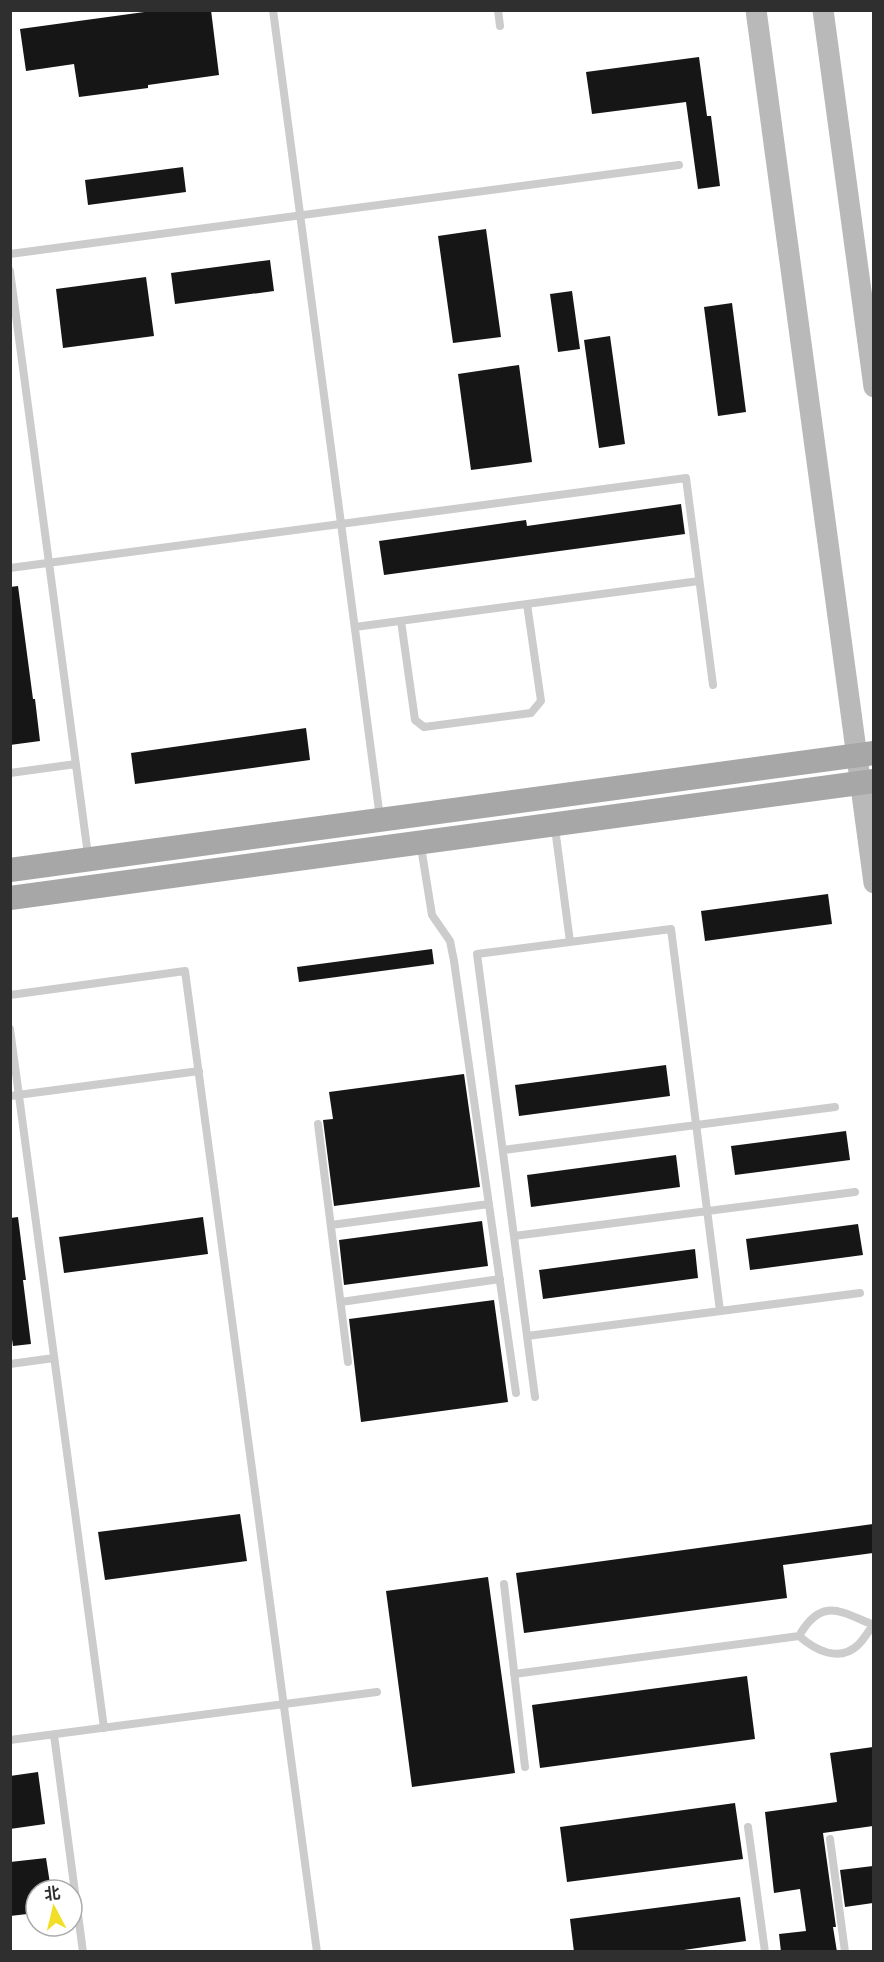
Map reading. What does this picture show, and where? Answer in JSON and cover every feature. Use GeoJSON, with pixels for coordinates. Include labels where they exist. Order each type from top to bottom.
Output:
{"type":"FeatureCollection","features":[{"type":"Feature","properties":{"kind":"main road"},"geometry":{"type":"LineString","coordinates":[[10,870],[865,754]]}},
{"type":"Feature","properties":{"kind":"main road"},"geometry":{"type":"LineString","coordinates":[[10,898],[867,782]]}},
{"type":"Feature","properties":{"kind":"street"},"geometry":{"type":"LineString","coordinates":[[756,10],[865,754],[873,883]]}},
{"type":"Feature","properties":{"kind":"street"},"geometry":{"type":"LineString","coordinates":[[823,10],[873,387]]}},
{"type":"Feature","properties":{"kind":"lane"},"geometry":{"type":"LineString","coordinates":[[273,10],[380,820]]}},
{"type":"Feature","properties":{"kind":"lane"},"geometry":{"type":"LineString","coordinates":[[498,10],[500,26]]}},
{"type":"Feature","properties":{"kind":"lane"},"geometry":{"type":"LineString","coordinates":[[10,254],[679,165]]}},
{"type":"Feature","properties":{"kind":"lane"},"geometry":{"type":"LineString","coordinates":[[10,271],[89,859]]}},
{"type":"Feature","properties":{"kind":"lane"},"geometry":{"type":"LineString","coordinates":[[10,568],[686,478],[713,685]]}},
{"type":"Feature","properties":{"kind":"lane"},"geometry":{"type":"LineString","coordinates":[[355,627],[699,581]]}},
{"type":"Feature","properties":{"kind":"lane"},"geometry":{"type":"LineString","coordinates":[[401,621],[415,720],[424,727],[531,713],[541,701],[528,604]]}},
{"type":"Feature","properties":{"kind":"lane"},"geometry":{"type":"LineString","coordinates":[[10,773],[76,764]]}},
{"type":"Feature","properties":{"kind":"lane"},"geometry":{"type":"LineString","coordinates":[[554,824],[570,942]]}},
{"type":"Feature","properties":{"kind":"lane"},"geometry":{"type":"LineString","coordinates":[[421,842],[432,915],[450,941],[454,962],[516,1393]]}},
{"type":"Feature","properties":{"kind":"lane"},"geometry":{"type":"LineString","coordinates":[[535,1397],[477,954],[671,929],[720,1311]]}},
{"type":"Feature","properties":{"kind":"lane"},"geometry":{"type":"LineString","coordinates":[[10,995],[186,972],[317,1952]]}},
{"type":"Feature","properties":{"kind":"lane"},"geometry":{"type":"LineString","coordinates":[[10,1029],[15,1096],[54,1358],[104,1728]]}},
{"type":"Feature","properties":{"kind":"lane"},"geometry":{"type":"LineString","coordinates":[[15,1096],[199,1071]]}},
{"type":"Feature","properties":{"kind":"lane"},"geometry":{"type":"LineString","coordinates":[[503,1150],[835,1107]]}},
{"type":"Feature","properties":{"kind":"lane"},"geometry":{"type":"LineString","coordinates":[[318,1124],[348,1362]]}},
{"type":"Feature","properties":{"kind":"lane"},"geometry":{"type":"LineString","coordinates":[[514,1236],[855,1192]]}},
{"type":"Feature","properties":{"kind":"lane"},"geometry":{"type":"LineString","coordinates":[[331,1225],[489,1204]]}},
{"type":"Feature","properties":{"kind":"lane"},"geometry":{"type":"LineString","coordinates":[[341,1302],[500,1278]]}},
{"type":"Feature","properties":{"kind":"lane"},"geometry":{"type":"LineString","coordinates":[[527,1336],[860,1293]]}},
{"type":"Feature","properties":{"kind":"lane"},"geometry":{"type":"LineString","coordinates":[[10,1364],[54,1358]]}},
{"type":"Feature","properties":{"kind":"lane"},"geometry":{"type":"LineString","coordinates":[[504,1584],[525,1767]]}},
{"type":"Feature","properties":{"kind":"lane"},"geometry":{"type":"LineString","coordinates":[[829,1611],[843,1611],[873,1625],[857,1646],[845,1652],[822,1652],[812,1648],[799,1636],[807,1621],[818,1614],[829,1611]]}},
{"type":"Feature","properties":{"kind":"lane"},"geometry":{"type":"LineString","coordinates":[[514,1674],[799,1636]]}},
{"type":"Feature","properties":{"kind":"lane"},"geometry":{"type":"LineString","coordinates":[[10,1740],[377,1692]]}},
{"type":"Feature","properties":{"kind":"lane"},"geometry":{"type":"LineString","coordinates":[[54,1735],[83,1952]]}},
{"type":"Feature","properties":{"kind":"lane"},"geometry":{"type":"LineString","coordinates":[[748,1827],[765,1952]]}},
{"type":"Feature","properties":{"kind":"lane"},"geometry":{"type":"LineString","coordinates":[[830,1839],[845,1952]]}},
{"type":"Feature","properties":{"kind":"building"},"geometry":{"type":"Polygon","coordinates":[[[159,10],[211,10],[219,75],[148,85],[148,88],[79,97],[74,64],[26,71],[20,29],[159,10]]]}},
{"type":"Feature","properties":{"kind":"building"},"geometry":{"type":"Polygon","coordinates":[[[699,57],[707,116],[711,116],[720,186],[698,189],[686,102],[592,114],[586,72],[699,57]]]}},
{"type":"Feature","properties":{"kind":"building"},"geometry":{"type":"Polygon","coordinates":[[[183,167],[186,192],[88,205],[85,180],[183,167]]]}},
{"type":"Feature","properties":{"kind":"building"},"geometry":{"type":"Polygon","coordinates":[[[486,229],[501,337],[453,343],[438,236],[486,229]]]}},
{"type":"Feature","properties":{"kind":"building"},"geometry":{"type":"Polygon","coordinates":[[[270,260],[274,291],[175,304],[171,273],[270,260]]]}},
{"type":"Feature","properties":{"kind":"building"},"geometry":{"type":"Polygon","coordinates":[[[146,277],[154,336],[63,348],[56,289],[146,277]]]}},
{"type":"Feature","properties":{"kind":"building"},"geometry":{"type":"Polygon","coordinates":[[[572,291],[580,349],[558,352],[550,294],[572,291]]]}},
{"type":"Feature","properties":{"kind":"building"},"geometry":{"type":"Polygon","coordinates":[[[732,303],[746,412],[718,416],[704,307],[732,303]]]}},
{"type":"Feature","properties":{"kind":"building"},"geometry":{"type":"Polygon","coordinates":[[[610,336],[625,444],[599,448],[584,340],[610,336]]]}},
{"type":"Feature","properties":{"kind":"building"},"geometry":{"type":"Polygon","coordinates":[[[519,365],[532,462],[471,470],[458,374],[519,365]]]}},
{"type":"Feature","properties":{"kind":"building"},"geometry":{"type":"Polygon","coordinates":[[[681,504],[685,534],[384,575],[379,541],[526,520],[527,526],[681,504]]]}},
{"type":"Feature","properties":{"kind":"building"},"geometry":{"type":"Polygon","coordinates":[[[18,586],[40,741],[10,745],[10,587],[18,586]]]}},
{"type":"Feature","properties":{"kind":"building"},"geometry":{"type":"Polygon","coordinates":[[[306,728],[310,760],[135,784],[131,753],[306,728]]]}},
{"type":"Feature","properties":{"kind":"building"},"geometry":{"type":"Polygon","coordinates":[[[828,894],[832,924],[705,941],[701,911],[828,894]]]}},
{"type":"Feature","properties":{"kind":"building"},"geometry":{"type":"Polygon","coordinates":[[[432,949],[434,964],[299,982],[297,967],[432,949]]]}},
{"type":"Feature","properties":{"kind":"building"},"geometry":{"type":"Polygon","coordinates":[[[666,1065],[670,1096],[519,1116],[515,1085],[666,1065]]]}},
{"type":"Feature","properties":{"kind":"building"},"geometry":{"type":"Polygon","coordinates":[[[464,1074],[480,1187],[334,1206],[323,1120],[333,1119],[329,1092],[464,1074]]]}},
{"type":"Feature","properties":{"kind":"building"},"geometry":{"type":"Polygon","coordinates":[[[846,1131],[850,1160],[735,1175],[731,1146],[846,1131]]]}},
{"type":"Feature","properties":{"kind":"building"},"geometry":{"type":"Polygon","coordinates":[[[676,1155],[680,1187],[531,1207],[527,1175],[676,1155]]]}},
{"type":"Feature","properties":{"kind":"building"},"geometry":{"type":"Polygon","coordinates":[[[18,1217],[31,1344],[13,1346],[10,1326],[10,1218],[18,1217]]]}},
{"type":"Feature","properties":{"kind":"building"},"geometry":{"type":"Polygon","coordinates":[[[203,1217],[208,1254],[64,1273],[59,1237],[203,1217]]]}},
{"type":"Feature","properties":{"kind":"building"},"geometry":{"type":"Polygon","coordinates":[[[482,1221],[488,1266],[344,1285],[339,1240],[482,1221]]]}},
{"type":"Feature","properties":{"kind":"building"},"geometry":{"type":"Polygon","coordinates":[[[858,1224],[863,1255],[750,1270],[746,1239],[858,1224]]]}},
{"type":"Feature","properties":{"kind":"building"},"geometry":{"type":"Polygon","coordinates":[[[695,1249],[698,1278],[543,1299],[539,1270],[695,1249]]]}},
{"type":"Feature","properties":{"kind":"building"},"geometry":{"type":"Polygon","coordinates":[[[494,1300],[508,1402],[361,1422],[349,1319],[494,1300]]]}},
{"type":"Feature","properties":{"kind":"building"},"geometry":{"type":"Polygon","coordinates":[[[240,1514],[247,1561],[105,1580],[98,1532],[240,1514]]]}},
{"type":"Feature","properties":{"kind":"building"},"geometry":{"type":"Polygon","coordinates":[[[873,1524],[873,1553],[783,1565],[787,1598],[524,1633],[516,1573],[873,1524]]]}},
{"type":"Feature","properties":{"kind":"building"},"geometry":{"type":"Polygon","coordinates":[[[488,1577],[515,1773],[412,1787],[386,1591],[488,1577]]]}},
{"type":"Feature","properties":{"kind":"building"},"geometry":{"type":"Polygon","coordinates":[[[747,1676],[755,1739],[540,1768],[532,1705],[747,1676]]]}},
{"type":"Feature","properties":{"kind":"building"},"geometry":{"type":"Polygon","coordinates":[[[873,1747],[873,1826],[823,1833],[836,1927],[833,1927],[837,1952],[781,1952],[779,1934],[806,1931],[800,1889],[774,1893],[765,1812],[837,1802],[830,1753],[873,1747]]]}},
{"type":"Feature","properties":{"kind":"building"},"geometry":{"type":"Polygon","coordinates":[[[38,1772],[45,1824],[10,1829],[10,1776],[38,1772]]]}},
{"type":"Feature","properties":{"kind":"building"},"geometry":{"type":"Polygon","coordinates":[[[735,1803],[743,1859],[567,1882],[560,1827],[735,1803]]]}},
{"type":"Feature","properties":{"kind":"building"},"geometry":{"type":"Polygon","coordinates":[[[46,1858],[49,1878],[24,1878],[24,1914],[10,1916],[10,1862],[46,1858]]]}},
{"type":"Feature","properties":{"kind":"building"},"geometry":{"type":"Polygon","coordinates":[[[873,1866],[873,1903],[845,1907],[840,1870],[873,1866]]]}},
{"type":"Feature","properties":{"kind":"building"},"geometry":{"type":"Polygon","coordinates":[[[740,1897],[746,1941],[670,1952],[574,1952],[570,1919],[740,1897]]]}}]}
